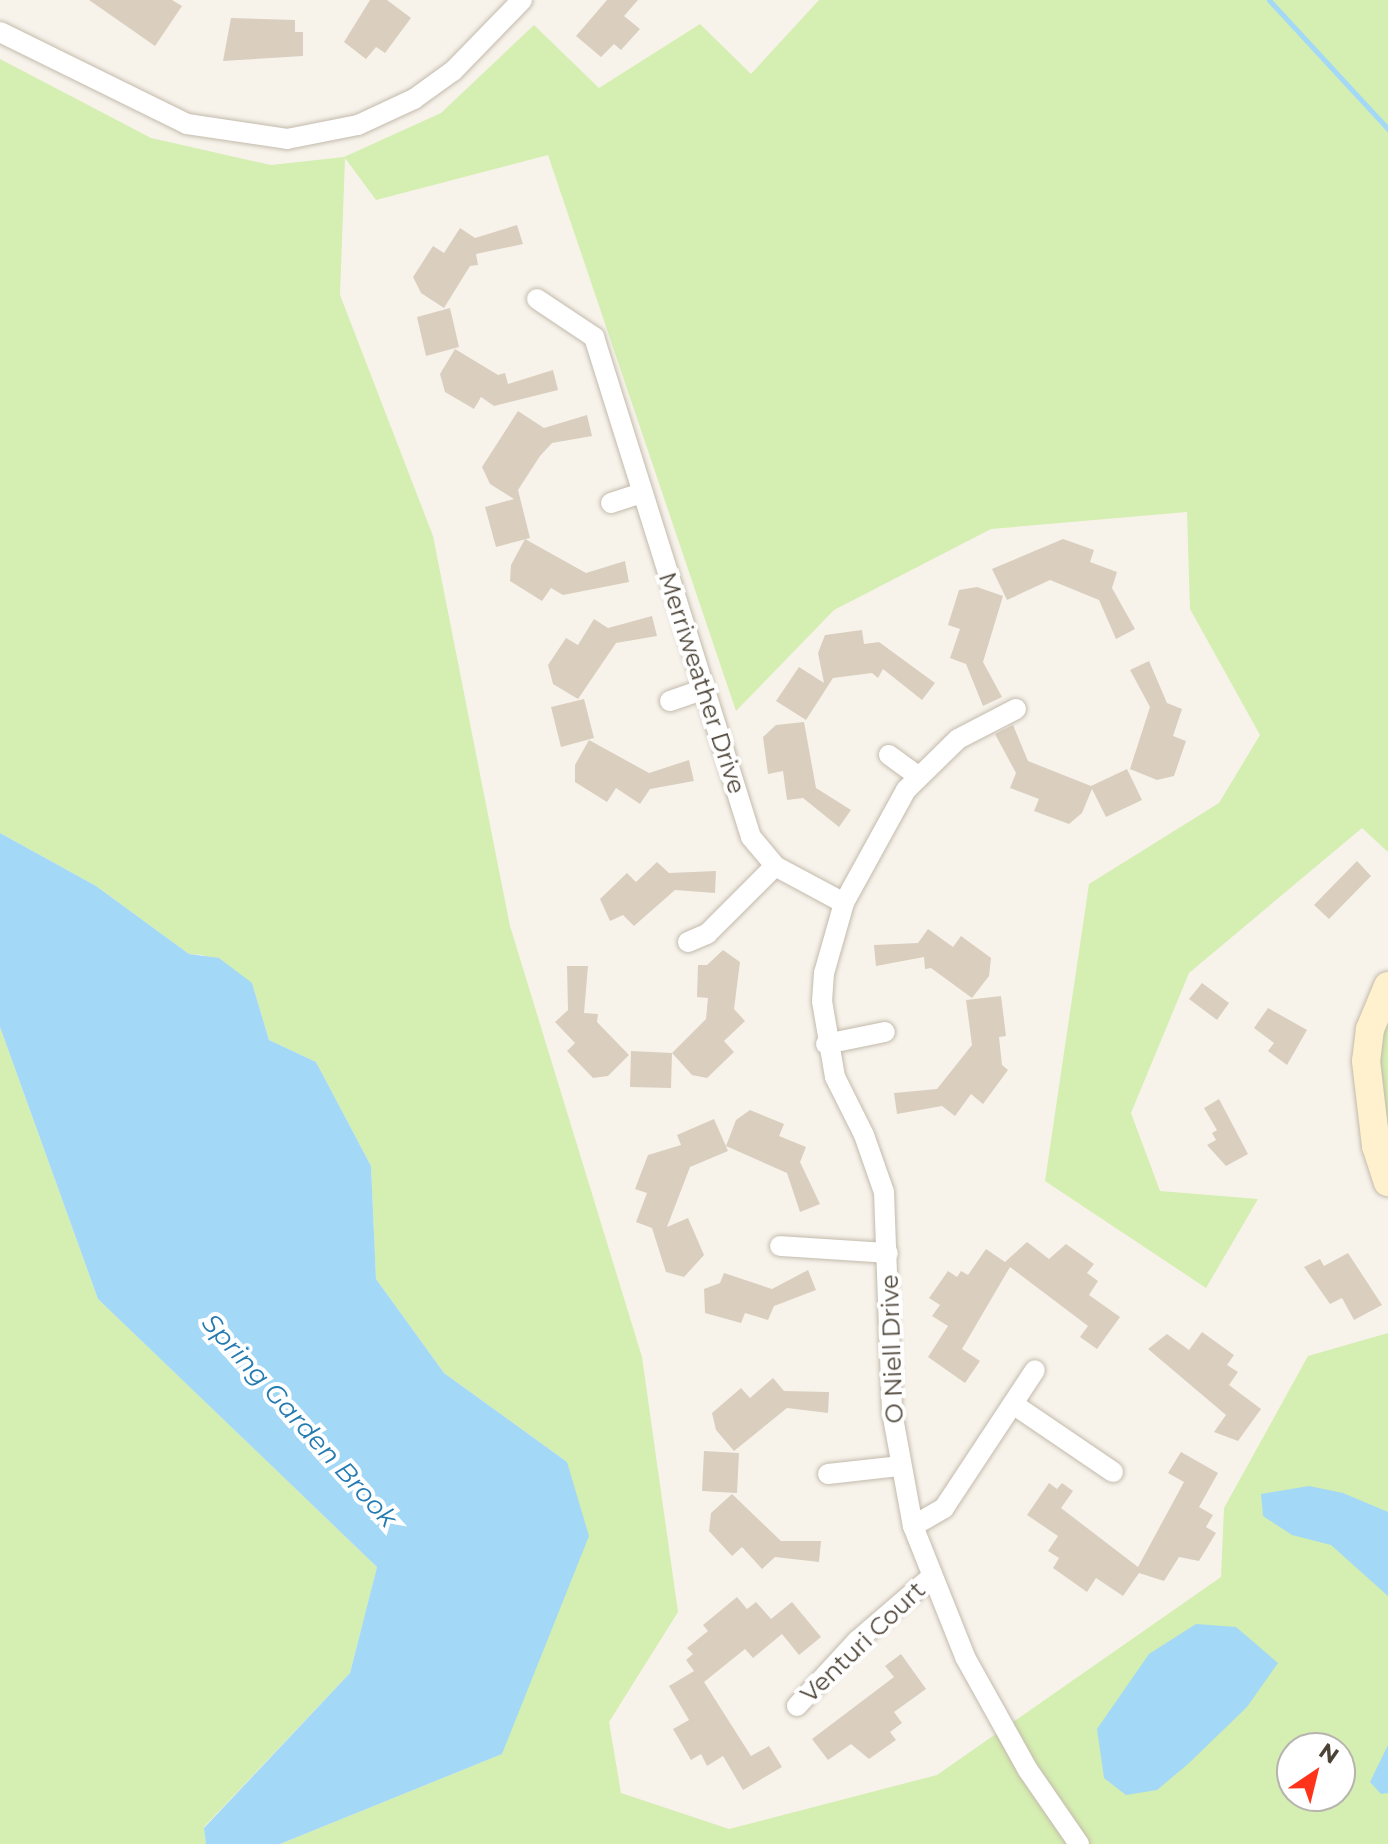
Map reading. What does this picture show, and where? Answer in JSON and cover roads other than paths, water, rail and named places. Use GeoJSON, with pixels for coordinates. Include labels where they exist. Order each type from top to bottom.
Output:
{"type":"FeatureCollection","features":[{"type":"Feature","properties":{"kind":"street"},"geometry":{"type":"LineString","coordinates":[[0,32],[187,124],[222,133],[287,139],[382,115],[453,71],[522,0]]}},
{"type":"Feature","properties":{"kind":"street","name":"Merriweather Drive"},"geometry":{"type":"LineString","coordinates":[[537,299],[594,337],[751,837],[775,866]]}},
{"type":"Feature","properties":{"kind":"street"},"geometry":{"type":"LineString","coordinates":[[611,503],[642,493]]}},
{"type":"Feature","properties":{"kind":"street"},"geometry":{"type":"LineString","coordinates":[[670,701],[704,689]]}},
{"type":"Feature","properties":{"kind":"street","name":"O Niell Drive"},"geometry":{"type":"LineString","coordinates":[[1016,709],[958,739],[917,775],[868,851],[844,903],[824,973],[826,1044],[835,1077],[876,1165],[888,1253],[888,1351],[899,1466],[913,1526],[930,1578],[1000,1722],[1079,1844]]}},
{"type":"Feature","properties":{"kind":"street"},"geometry":{"type":"LineString","coordinates":[[889,755],[917,775]]}},
{"type":"Feature","properties":{"kind":"street"},"geometry":{"type":"LineString","coordinates":[[688,942],[707,934],[775,866],[844,903]]}},
{"type":"Feature","properties":{"kind":"street"},"geometry":{"type":"LineString","coordinates":[[1388,986],[1370,1029],[1366,1061],[1376,1146],[1388,1182]]}},
{"type":"Feature","properties":{"kind":"street"},"geometry":{"type":"LineString","coordinates":[[826,1044],[885,1032]]}},
{"type":"Feature","properties":{"kind":"street"},"geometry":{"type":"LineString","coordinates":[[780,1246],[888,1253]]}},
{"type":"Feature","properties":{"kind":"street"},"geometry":{"type":"LineString","coordinates":[[913,1526],[944,1508],[1035,1370]]}},
{"type":"Feature","properties":{"kind":"street"},"geometry":{"type":"LineString","coordinates":[[1013,1404],[1113,1472]]}},
{"type":"Feature","properties":{"kind":"street"},"geometry":{"type":"LineString","coordinates":[[828,1474],[899,1466]]}},
{"type":"Feature","properties":{"kind":"street","name":"Venturi Court"},"geometry":{"type":"LineString","coordinates":[[797,1706],[858,1640],[930,1578]]}},
{"type":"Feature","properties":{"kind":"water","name":"Spring Garden Brook"},"geometry":{"type":"Polygon","coordinates":[[[0,833],[96,886],[189,954],[219,958],[252,983],[269,1040],[316,1062],[371,1166],[376,1279],[444,1373],[567,1462],[589,1536],[502,1754],[280,1844],[206,1844],[204,1828],[350,1673],[377,1567],[98,1299],[0,1027],[0,833]]]}},
{"type":"Feature","properties":{"kind":"water"},"geometry":{"type":"Polygon","coordinates":[[[1309,1486],[1343,1493],[1388,1512],[1388,1596],[1331,1545],[1292,1535],[1263,1516],[1261,1494],[1309,1486]]]}},
{"type":"Feature","properties":{"kind":"water"},"geometry":{"type":"Polygon","coordinates":[[[1196,1624],[1236,1627],[1278,1663],[1247,1707],[1188,1764],[1157,1790],[1126,1795],[1104,1778],[1097,1729],[1149,1654],[1196,1624]]]}},
{"type":"Feature","properties":{"kind":"water"},"geometry":{"type":"Polygon","coordinates":[[[1388,1745],[1388,1793],[1381,1794],[1370,1782],[1388,1745]]]}},
{"type":"Feature","properties":{"kind":"waterway"},"geometry":{"type":"LineString","coordinates":[[1269,0],[1388,129]]}}]}
